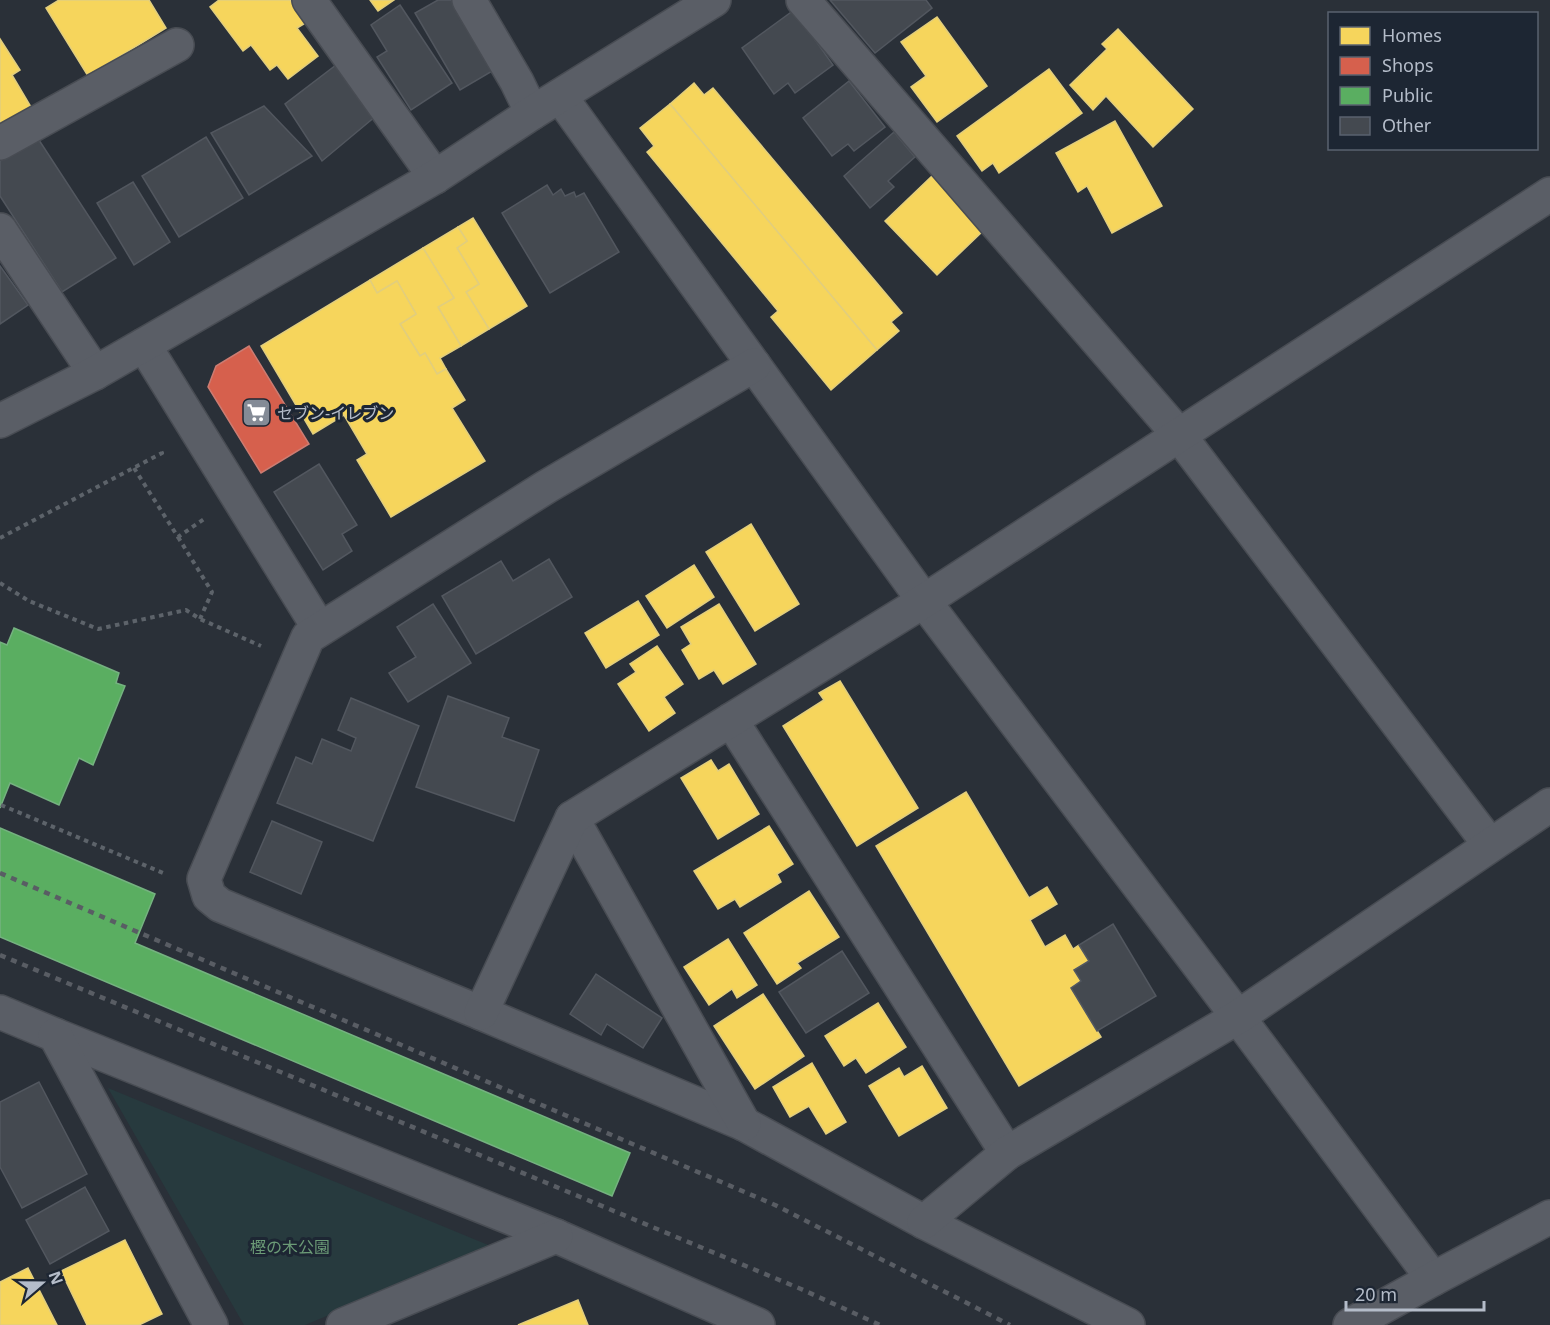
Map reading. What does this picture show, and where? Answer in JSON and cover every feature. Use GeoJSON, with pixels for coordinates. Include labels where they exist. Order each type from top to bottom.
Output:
{"type":"FeatureCollection","features":[{"type":"Feature","properties":{"kind":"street"},"geometry":{"type":"LineString","coordinates":[[309,0],[435,177]]}},
{"type":"Feature","properties":{"kind":"street"},"geometry":{"type":"LineString","coordinates":[[469,0],[517,82],[532,113]]}},
{"type":"Feature","properties":{"kind":"street"},"geometry":{"type":"LineString","coordinates":[[0,421],[95,373],[435,177],[532,113],[714,0]]}},
{"type":"Feature","properties":{"kind":"street"},"geometry":{"type":"LineString","coordinates":[[803,0],[1179,435],[1490,845]]}},
{"type":"Feature","properties":{"kind":"street"},"geometry":{"type":"LineString","coordinates":[[0,143],[177,45]]}},
{"type":"Feature","properties":{"kind":"street"},"geometry":{"type":"LineString","coordinates":[[560,96],[924,601],[1433,1279]]}},
{"type":"Feature","properties":{"kind":"street"},"geometry":{"type":"LineString","coordinates":[[481,1013],[572,818],[924,601],[1550,194]]}},
{"type":"Feature","properties":{"kind":"street"},"geometry":{"type":"LineString","coordinates":[[0,230],[95,373]]}},
{"type":"Feature","properties":{"kind":"street"},"geometry":{"type":"LineString","coordinates":[[144,345],[320,628]]}},
{"type":"Feature","properties":{"kind":"street"},"geometry":{"type":"LineString","coordinates":[[754,365],[546,487],[308,636],[204,879],[209,896],[219,905],[744,1124],[924,1222],[1128,1325]]}},
{"type":"Feature","properties":{"kind":"street"},"geometry":{"type":"LineString","coordinates":[[731,720],[1007,1153]]}},
{"type":"Feature","properties":{"kind":"street"},"geometry":{"type":"LineString","coordinates":[[924,1222],[1007,1153],[1238,1017],[1550,805]]}},
{"type":"Feature","properties":{"kind":"street"},"geometry":{"type":"LineString","coordinates":[[572,818],[744,1124]]}},
{"type":"Feature","properties":{"kind":"street"},"geometry":{"type":"LineString","coordinates":[[0,1011],[54,1035],[556,1236],[758,1325]]}},
{"type":"Feature","properties":{"kind":"street"},"geometry":{"type":"LineString","coordinates":[[54,1035],[212,1325]]}},
{"type":"Feature","properties":{"kind":"street"},"geometry":{"type":"LineString","coordinates":[[1350,1325],[1550,1217]]}},
{"type":"Feature","properties":{"kind":"street"},"geometry":{"type":"LineString","coordinates":[[343,1325],[556,1236]]}},
{"type":"Feature","properties":{"kind":"path"},"geometry":{"type":"LineString","coordinates":[[0,538],[162,453],[157,444]]}},
{"type":"Feature","properties":{"kind":"path"},"geometry":{"type":"LineString","coordinates":[[134,468],[212,592],[201,619]]}},
{"type":"Feature","properties":{"kind":"path"},"geometry":{"type":"LineString","coordinates":[[178,537],[209,516]]}},
{"type":"Feature","properties":{"kind":"path"},"geometry":{"type":"LineString","coordinates":[[0,584],[29,601],[98,628],[186,610],[270,650]]}},
{"type":"Feature","properties":{"kind":"path"},"geometry":{"type":"LineString","coordinates":[[1,805],[163,873]]}},
{"type":"Feature","properties":{"kind":"green space","name":"樫の木公園"},"geometry":{"type":"Polygon","coordinates":[[[108,1088],[493,1247],[305,1325],[244,1325],[108,1088]]]}},
{"type":"Feature","properties":{"kind":"building: Homes"},"geometry":{"type":"Polygon","coordinates":[[[59,0],[149,0],[166,28],[88,76],[46,8],[59,0]]]}},
{"type":"Feature","properties":{"kind":"building: Homes"},"geometry":{"type":"Polygon","coordinates":[[[219,0],[290,0],[307,22],[297,28],[318,56],[288,79],[277,65],[270,70],[251,45],[243,51],[210,7],[219,0]]]}},
{"type":"Feature","properties":{"kind":"building: Homes"},"geometry":{"type":"Polygon","coordinates":[[[370,0],[394,0],[378,11],[370,0]]]}},
{"type":"Feature","properties":{"kind":"building: Homes"},"geometry":{"type":"Polygon","coordinates":[[[937,17],[987,86],[937,122],[911,87],[926,76],[901,42],[937,17]]]}},
{"type":"Feature","properties":{"kind":"building: Homes"},"geometry":{"type":"Polygon","coordinates":[[[1118,29],[1193,109],[1153,147],[1106,96],[1093,110],[1070,85],[1107,49],[1102,44],[1118,29]]]}},
{"type":"Feature","properties":{"kind":"building: Homes"},"geometry":{"type":"Polygon","coordinates":[[[0,39],[20,70],[12,75],[31,107],[0,127],[0,39]]]}},
{"type":"Feature","properties":{"kind":"building: Homes"},"geometry":{"type":"Polygon","coordinates":[[[1049,69],[1082,113],[999,173],[993,163],[982,171],[957,136],[1049,69]]]}},
{"type":"Feature","properties":{"kind":"building: Homes"},"geometry":{"type":"Polygon","coordinates":[[[694,83],[704,95],[713,88],[902,313],[891,322],[899,331],[877,350],[670,104],[694,83]]]}},
{"type":"Feature","properties":{"kind":"building: Homes"},"geometry":{"type":"Polygon","coordinates":[[[670,104],[877,350],[831,390],[771,317],[778,311],[647,152],[654,146],[640,128],[670,104]]]}},
{"type":"Feature","properties":{"kind":"building: Homes"},"geometry":{"type":"Polygon","coordinates":[[[1115,121],[1162,206],[1112,233],[1087,186],[1078,192],[1056,153],[1115,121]]]}},
{"type":"Feature","properties":{"kind":"building: Homes"},"geometry":{"type":"Polygon","coordinates":[[[933,175],[984,230],[937,275],[885,221],[933,175]]]}},
{"type":"Feature","properties":{"kind":"building: Homes"},"geometry":{"type":"Polygon","coordinates":[[[473,218],[527,306],[489,329],[466,292],[479,284],[457,248],[467,241],[458,227],[473,218]]]}},
{"type":"Feature","properties":{"kind":"building: Homes"},"geometry":{"type":"Polygon","coordinates":[[[458,227],[467,241],[457,248],[479,284],[466,292],[489,329],[461,346],[438,307],[454,298],[423,248],[458,227]]]}},
{"type":"Feature","properties":{"kind":"building: Homes"},"geometry":{"type":"Polygon","coordinates":[[[423,248],[454,298],[438,307],[461,346],[440,358],[446,369],[437,374],[425,353],[420,356],[400,324],[416,314],[397,281],[377,293],[370,280],[423,248]]]}},
{"type":"Feature","properties":{"kind":"building: Homes"},"geometry":{"type":"Polygon","coordinates":[[[370,280],[377,293],[397,281],[416,314],[400,324],[420,356],[425,353],[437,374],[446,369],[465,400],[452,408],[485,461],[391,517],[357,460],[367,454],[344,415],[313,434],[261,346],[370,280]]]}},
{"type":"Feature","properties":{"kind":"building: Homes"},"geometry":{"type":"Polygon","coordinates":[[[751,524],[799,604],[755,631],[706,552],[751,524]]]}},
{"type":"Feature","properties":{"kind":"building: Homes"},"geometry":{"type":"Polygon","coordinates":[[[694,565],[714,597],[667,628],[646,596],[694,565]]]}},
{"type":"Feature","properties":{"kind":"building: Homes"},"geometry":{"type":"Polygon","coordinates":[[[638,601],[659,635],[606,668],[585,633],[638,601]]]}},
{"type":"Feature","properties":{"kind":"building: Homes"},"geometry":{"type":"Polygon","coordinates":[[[719,604],[756,664],[723,684],[714,670],[699,679],[682,650],[691,644],[681,627],[719,604]]]}},
{"type":"Feature","properties":{"kind":"building: Homes"},"geometry":{"type":"Polygon","coordinates":[[[657,646],[683,684],[664,697],[675,713],[649,731],[618,684],[636,672],[630,664],[657,646]]]}},
{"type":"Feature","properties":{"kind":"building: Homes"},"geometry":{"type":"Polygon","coordinates":[[[840,681],[918,808],[857,846],[783,726],[824,700],[819,693],[840,681]]]}},
{"type":"Feature","properties":{"kind":"building: Homes"},"geometry":{"type":"Polygon","coordinates":[[[711,760],[718,771],[729,764],[759,814],[718,839],[681,778],[711,760]]]}},
{"type":"Feature","properties":{"kind":"building: Homes"},"geometry":{"type":"Polygon","coordinates":[[[966,792],[1029,898],[1047,887],[1057,904],[1030,920],[1045,947],[1065,935],[1073,949],[1079,945],[1089,961],[1074,970],[1081,981],[1071,988],[1101,1037],[1019,1086],[876,846],[966,792]]]}},
{"type":"Feature","properties":{"kind":"building: Homes"},"geometry":{"type":"Polygon","coordinates":[[[769,826],[793,864],[777,874],[781,882],[740,907],[735,899],[718,909],[694,871],[769,826]]]}},
{"type":"Feature","properties":{"kind":"building: Homes"},"geometry":{"type":"Polygon","coordinates":[[[809,891],[839,937],[797,963],[801,968],[777,984],[744,933],[809,891]]]}},
{"type":"Feature","properties":{"kind":"building: Homes"},"geometry":{"type":"Polygon","coordinates":[[[728,939],[757,985],[737,998],[732,989],[709,1005],[684,967],[728,939]]]}},
{"type":"Feature","properties":{"kind":"building: Homes"},"geometry":{"type":"Polygon","coordinates":[[[763,994],[804,1056],[755,1089],[714,1026],[763,994]]]}},
{"type":"Feature","properties":{"kind":"building: Homes"},"geometry":{"type":"Polygon","coordinates":[[[878,1003],[906,1047],[866,1073],[856,1058],[844,1066],[825,1036],[878,1003]]]}},
{"type":"Feature","properties":{"kind":"building: Homes"},"geometry":{"type":"Polygon","coordinates":[[[812,1063],[846,1122],[826,1134],[809,1106],[790,1117],[773,1087],[812,1063]]]}},
{"type":"Feature","properties":{"kind":"building: Homes"},"geometry":{"type":"Polygon","coordinates":[[[922,1066],[947,1108],[899,1136],[869,1086],[899,1068],[904,1077],[922,1066]]]}},
{"type":"Feature","properties":{"kind":"building: Homes"},"geometry":{"type":"Polygon","coordinates":[[[125,1240],[162,1314],[139,1325],[87,1325],[61,1271],[125,1240]]]}},
{"type":"Feature","properties":{"kind":"building: Homes"},"geometry":{"type":"Polygon","coordinates":[[[28,1268],[57,1325],[0,1325],[0,1282],[28,1268]]]}},
{"type":"Feature","properties":{"kind":"building: Homes"},"geometry":{"type":"Polygon","coordinates":[[[578,1300],[588,1325],[518,1325],[578,1300]]]}},
{"type":"Feature","properties":{"kind":"building: Shops"},"geometry":{"type":"Polygon","coordinates":[[[249,346],[309,444],[261,473],[208,387],[216,366],[249,346]]]}},
{"type":"Feature","properties":{"kind":"building: Public"},"geometry":{"type":"Polygon","coordinates":[[[14,628],[119,673],[116,683],[125,686],[93,765],[79,758],[59,805],[10,783],[0,808],[0,642],[7,645],[14,628]]]}},
{"type":"Feature","properties":{"kind":"building: Public"},"geometry":{"type":"Polygon","coordinates":[[[0,828],[155,894],[135,943],[630,1153],[612,1196],[0,937],[0,828]]]}},
{"type":"Feature","properties":{"kind":"building: Other"},"geometry":{"type":"Polygon","coordinates":[[[438,0],[453,0],[494,70],[460,90],[415,13],[438,0]]]}},
{"type":"Feature","properties":{"kind":"building: Other"},"geometry":{"type":"Polygon","coordinates":[[[830,0],[926,0],[932,8],[875,53],[830,0]]]}},
{"type":"Feature","properties":{"kind":"building: Other"},"geometry":{"type":"Polygon","coordinates":[[[400,5],[452,83],[411,110],[377,57],[387,51],[371,25],[400,5]]]}},
{"type":"Feature","properties":{"kind":"building: Other"},"geometry":{"type":"Polygon","coordinates":[[[794,10],[833,65],[795,93],[788,83],[774,94],[742,48],[794,10]]]}},
{"type":"Feature","properties":{"kind":"building: Other"},"geometry":{"type":"Polygon","coordinates":[[[336,65],[376,116],[322,161],[285,104],[336,65]]]}},
{"type":"Feature","properties":{"kind":"building: Other"},"geometry":{"type":"Polygon","coordinates":[[[849,81],[885,127],[854,151],[848,144],[832,156],[803,118],[849,81]]]}},
{"type":"Feature","properties":{"kind":"building: Other"},"geometry":{"type":"Polygon","coordinates":[[[264,106],[312,156],[249,195],[211,133],[264,106]]]}},
{"type":"Feature","properties":{"kind":"building: Other"},"geometry":{"type":"Polygon","coordinates":[[[894,132],[915,157],[888,181],[894,187],[870,208],[844,176],[894,132]]]}},
{"type":"Feature","properties":{"kind":"building: Other"},"geometry":{"type":"Polygon","coordinates":[[[37,137],[116,258],[62,292],[0,196],[0,161],[37,137]]]}},
{"type":"Feature","properties":{"kind":"building: Other"},"geometry":{"type":"Polygon","coordinates":[[[206,137],[243,198],[179,237],[142,176],[206,137]]]}},
{"type":"Feature","properties":{"kind":"building: Other"},"geometry":{"type":"Polygon","coordinates":[[[133,182],[170,242],[134,265],[97,203],[133,182]]]}},
{"type":"Feature","properties":{"kind":"building: Other"},"geometry":{"type":"Polygon","coordinates":[[[547,185],[553,195],[561,189],[565,196],[574,192],[576,197],[584,193],[619,252],[550,293],[502,213],[547,185]]]}},
{"type":"Feature","properties":{"kind":"building: Other"},"geometry":{"type":"Polygon","coordinates":[[[0,266],[28,305],[0,324],[0,266]]]}},
{"type":"Feature","properties":{"kind":"building: Other"},"geometry":{"type":"Polygon","coordinates":[[[319,464],[357,525],[342,534],[352,551],[323,570],[274,492],[319,464]]]}},
{"type":"Feature","properties":{"kind":"building: Other"},"geometry":{"type":"Polygon","coordinates":[[[549,559],[572,597],[476,654],[442,596],[501,561],[513,581],[549,559]]]}},
{"type":"Feature","properties":{"kind":"building: Other"},"geometry":{"type":"Polygon","coordinates":[[[433,604],[471,663],[408,702],[389,673],[416,657],[397,627],[433,604]]]}},
{"type":"Feature","properties":{"kind":"building: Other"},"geometry":{"type":"Polygon","coordinates":[[[448,696],[509,718],[502,737],[539,750],[514,821],[416,787],[448,696]]]}},
{"type":"Feature","properties":{"kind":"building: Other"},"geometry":{"type":"Polygon","coordinates":[[[351,698],[419,726],[373,841],[277,803],[296,757],[312,764],[322,739],[351,751],[356,738],[338,730],[351,698]]]}},
{"type":"Feature","properties":{"kind":"building: Other"},"geometry":{"type":"Polygon","coordinates":[[[272,821],[322,842],[301,894],[250,872],[272,821]]]}},
{"type":"Feature","properties":{"kind":"building: Other"},"geometry":{"type":"Polygon","coordinates":[[[1113,924],[1156,996],[1097,1031],[1071,988],[1081,981],[1074,970],[1089,961],[1079,945],[1113,924]]]}},
{"type":"Feature","properties":{"kind":"building: Other"},"geometry":{"type":"Polygon","coordinates":[[[842,951],[869,993],[806,1033],[779,992],[842,951]]]}},
{"type":"Feature","properties":{"kind":"building: Other"},"geometry":{"type":"Polygon","coordinates":[[[596,974],[662,1018],[643,1048],[607,1024],[601,1035],[570,1014],[596,974]]]}},
{"type":"Feature","properties":{"kind":"building: Other"},"geometry":{"type":"Polygon","coordinates":[[[39,1082],[87,1174],[22,1208],[0,1167],[0,1102],[39,1082]]]}},
{"type":"Feature","properties":{"kind":"building: Other"},"geometry":{"type":"Polygon","coordinates":[[[85,1187],[109,1231],[50,1264],[26,1220],[85,1187]]]}},
{"type":"Feature","properties":{"kind":"railway"},"geometry":{"type":"LineString","coordinates":[[0,873],[775,1205],[1010,1325]]}},
{"type":"Feature","properties":{"kind":"railway"},"geometry":{"type":"LineString","coordinates":[[0,955],[801,1289],[880,1325]]}},
{"type":"Feature","properties":{"kind":"place","name":"セブン-イレブン"},"geometry":{"type":"Point","coordinates":[256,413]}}]}
